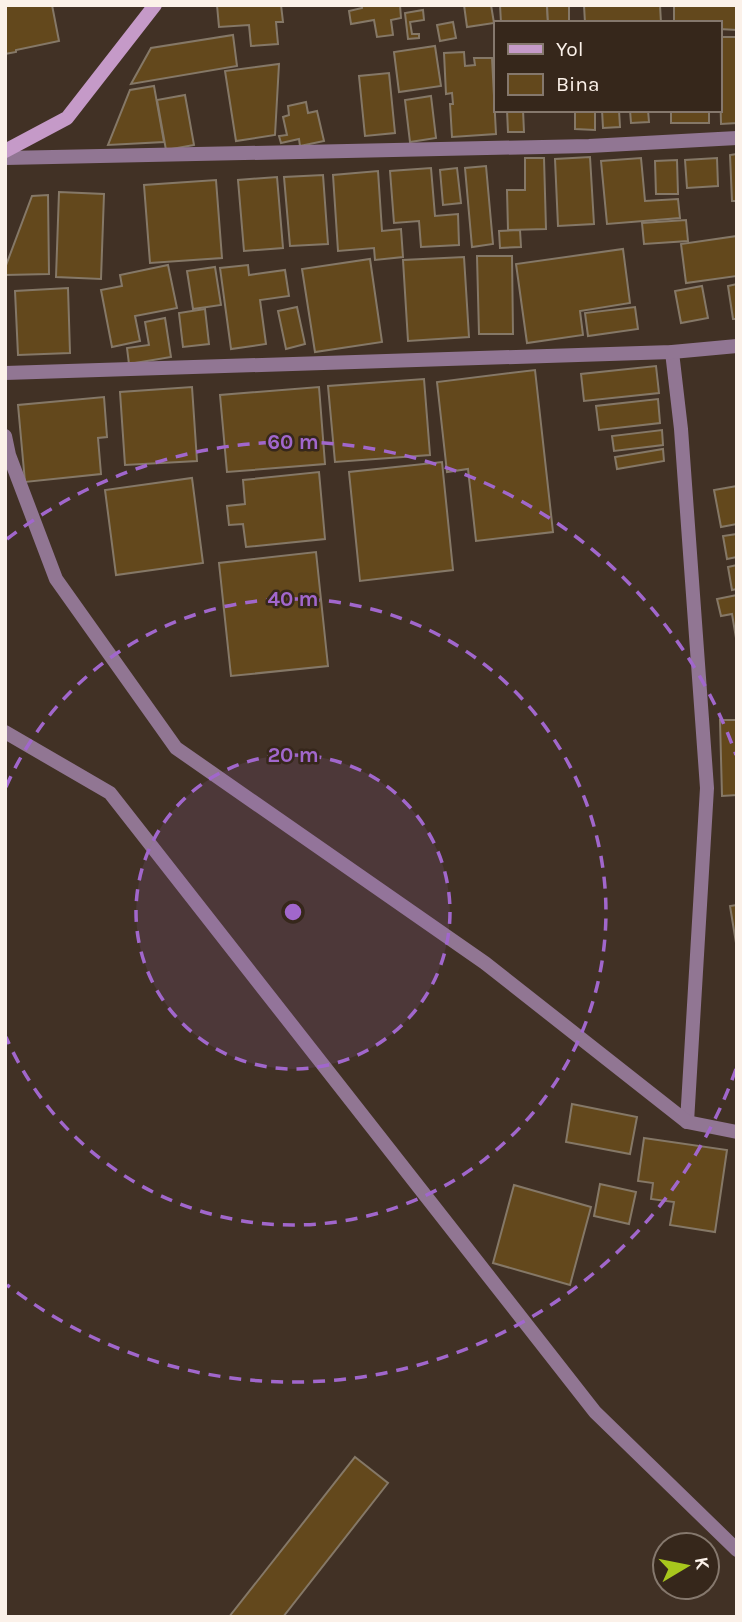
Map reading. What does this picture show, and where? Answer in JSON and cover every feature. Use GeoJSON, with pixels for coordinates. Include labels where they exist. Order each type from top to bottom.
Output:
{"type":"FeatureCollection","features":[{"type":"Feature","properties":{"kind":"street"},"geometry":{"type":"LineString","coordinates":[[5,151],[67,118],[155,5]]}},
{"type":"Feature","properties":{"kind":"street"},"geometry":{"type":"LineString","coordinates":[[5,158],[589,146],[737,138]]}},
{"type":"Feature","properties":{"kind":"street"},"geometry":{"type":"LineString","coordinates":[[5,373],[672,352],[737,346]]}},
{"type":"Feature","properties":{"kind":"street"},"geometry":{"type":"LineString","coordinates":[[672,352],[681,429],[707,788],[687,1122]]}},
{"type":"Feature","properties":{"kind":"street"},"geometry":{"type":"LineString","coordinates":[[5,436],[9,455],[56,579],[176,748],[485,963],[687,1122],[737,1132]]}},
{"type":"Feature","properties":{"kind":"street"},"geometry":{"type":"LineString","coordinates":[[5,732],[110,793],[595,1412],[737,1550]]}},
{"type":"Feature","properties":{"kind":"building"},"geometry":{"type":"Polygon","coordinates":[[[5,5],[52,5],[59,41],[5,54],[5,5]]]}},
{"type":"Feature","properties":{"kind":"building"},"geometry":{"type":"Polygon","coordinates":[[[217,5],[281,5],[283,22],[276,22],[278,44],[251,46],[249,25],[219,27],[217,5]]]}},
{"type":"Feature","properties":{"kind":"building"},"geometry":{"type":"Polygon","coordinates":[[[362,5],[400,5],[401,18],[391,20],[393,35],[377,37],[374,20],[351,24],[349,11],[362,8],[362,5]]]}},
{"type":"Feature","properties":{"kind":"building"},"geometry":{"type":"Polygon","coordinates":[[[464,5],[491,5],[494,23],[467,27],[464,5]]]}},
{"type":"Feature","properties":{"kind":"building"},"geometry":{"type":"Polygon","coordinates":[[[500,5],[547,5],[548,21],[501,21],[500,5]]]}},
{"type":"Feature","properties":{"kind":"building"},"geometry":{"type":"Polygon","coordinates":[[[547,5],[569,5],[569,21],[548,21],[547,5]]]}},
{"type":"Feature","properties":{"kind":"building"},"geometry":{"type":"Polygon","coordinates":[[[584,5],[660,5],[661,21],[585,21],[584,5]]]}},
{"type":"Feature","properties":{"kind":"building"},"geometry":{"type":"Polygon","coordinates":[[[674,5],[737,5],[737,30],[721,29],[721,21],[674,21],[674,5]]]}},
{"type":"Feature","properties":{"kind":"building"},"geometry":{"type":"Polygon","coordinates":[[[423,10],[424,20],[410,22],[412,34],[419,34],[419,38],[408,39],[405,13],[423,10]]]}},
{"type":"Feature","properties":{"kind":"building"},"geometry":{"type":"Polygon","coordinates":[[[453,22],[456,38],[440,41],[437,25],[453,22]]]}},
{"type":"Feature","properties":{"kind":"building"},"geometry":{"type":"Polygon","coordinates":[[[233,35],[237,66],[131,84],[151,48],[233,35]]]}},
{"type":"Feature","properties":{"kind":"building"},"geometry":{"type":"Polygon","coordinates":[[[721,37],[737,37],[737,123],[721,124],[721,37]]]}},
{"type":"Feature","properties":{"kind":"building"},"geometry":{"type":"Polygon","coordinates":[[[435,46],[441,86],[399,92],[394,52],[435,46]]]}},
{"type":"Feature","properties":{"kind":"building"},"geometry":{"type":"Polygon","coordinates":[[[464,52],[465,66],[475,65],[474,58],[492,58],[496,134],[452,137],[452,93],[446,94],[444,53],[464,52]]]}},
{"type":"Feature","properties":{"kind":"building"},"geometry":{"type":"Polygon","coordinates":[[[279,64],[275,135],[236,141],[225,71],[279,64]]]}},
{"type":"Feature","properties":{"kind":"building"},"geometry":{"type":"Polygon","coordinates":[[[389,73],[395,133],[365,136],[359,76],[389,73]]]}},
{"type":"Feature","properties":{"kind":"building"},"geometry":{"type":"Polygon","coordinates":[[[154,86],[164,142],[108,145],[130,90],[154,86]]]}},
{"type":"Feature","properties":{"kind":"building"},"geometry":{"type":"Polygon","coordinates":[[[185,95],[194,145],[166,150],[157,100],[185,95]]]}},
{"type":"Feature","properties":{"kind":"building"},"geometry":{"type":"Polygon","coordinates":[[[431,96],[436,138],[410,142],[405,100],[431,96]]]}},
{"type":"Feature","properties":{"kind":"building"},"geometry":{"type":"Polygon","coordinates":[[[306,102],[308,113],[317,111],[324,141],[300,146],[299,139],[281,143],[279,136],[287,135],[283,117],[289,115],[288,106],[306,102]]]}},
{"type":"Feature","properties":{"kind":"building"},"geometry":{"type":"Polygon","coordinates":[[[507,112],[523,112],[524,132],[508,132],[507,112]]]}},
{"type":"Feature","properties":{"kind":"building"},"geometry":{"type":"Polygon","coordinates":[[[575,112],[595,112],[595,130],[575,129],[575,112]]]}},
{"type":"Feature","properties":{"kind":"building"},"geometry":{"type":"Polygon","coordinates":[[[602,112],[619,112],[620,127],[603,128],[602,112]]]}},
{"type":"Feature","properties":{"kind":"building"},"geometry":{"type":"Polygon","coordinates":[[[630,112],[648,112],[649,122],[631,123],[630,112]]]}},
{"type":"Feature","properties":{"kind":"building"},"geometry":{"type":"Polygon","coordinates":[[[671,112],[709,112],[709,123],[671,123],[671,112]]]}},
{"type":"Feature","properties":{"kind":"building"},"geometry":{"type":"Polygon","coordinates":[[[737,154],[737,201],[732,201],[730,155],[737,154]]]}},
{"type":"Feature","properties":{"kind":"building"},"geometry":{"type":"Polygon","coordinates":[[[590,157],[594,224],[558,226],[555,159],[590,157]]]}},
{"type":"Feature","properties":{"kind":"building"},"geometry":{"type":"Polygon","coordinates":[[[525,158],[544,158],[546,229],[508,230],[507,190],[525,190],[525,158]]]}},
{"type":"Feature","properties":{"kind":"building"},"geometry":{"type":"Polygon","coordinates":[[[641,158],[645,201],[678,199],[680,218],[607,224],[601,161],[641,158]]]}},
{"type":"Feature","properties":{"kind":"building"},"geometry":{"type":"Polygon","coordinates":[[[717,158],[718,186],[687,188],[685,160],[717,158]]]}},
{"type":"Feature","properties":{"kind":"building"},"geometry":{"type":"Polygon","coordinates":[[[677,160],[678,194],[656,194],[655,161],[677,160]]]}},
{"type":"Feature","properties":{"kind":"building"},"geometry":{"type":"Polygon","coordinates":[[[486,166],[493,244],[472,247],[465,168],[486,166]]]}},
{"type":"Feature","properties":{"kind":"building"},"geometry":{"type":"Polygon","coordinates":[[[431,168],[435,216],[458,214],[459,245],[421,247],[419,221],[394,223],[390,171],[431,168]]]}},
{"type":"Feature","properties":{"kind":"building"},"geometry":{"type":"Polygon","coordinates":[[[457,168],[461,203],[443,205],[440,170],[457,168]]]}},
{"type":"Feature","properties":{"kind":"building"},"geometry":{"type":"Polygon","coordinates":[[[378,171],[382,231],[401,229],[403,257],[375,260],[374,248],[338,251],[333,175],[378,171]]]}},
{"type":"Feature","properties":{"kind":"building"},"geometry":{"type":"Polygon","coordinates":[[[323,175],[328,244],[290,246],[284,177],[323,175]]]}},
{"type":"Feature","properties":{"kind":"building"},"geometry":{"type":"Polygon","coordinates":[[[277,177],[283,248],[244,251],[238,180],[277,177]]]}},
{"type":"Feature","properties":{"kind":"building"},"geometry":{"type":"Polygon","coordinates":[[[216,180],[222,258],[150,263],[144,185],[216,180]]]}},
{"type":"Feature","properties":{"kind":"building"},"geometry":{"type":"Polygon","coordinates":[[[59,192],[104,194],[101,279],[56,277],[59,192]]]}},
{"type":"Feature","properties":{"kind":"building"},"geometry":{"type":"Polygon","coordinates":[[[48,195],[49,274],[5,275],[5,268],[32,196],[48,195]]]}},
{"type":"Feature","properties":{"kind":"building"},"geometry":{"type":"Polygon","coordinates":[[[686,220],[688,241],[644,244],[642,223],[686,220]]]}},
{"type":"Feature","properties":{"kind":"building"},"geometry":{"type":"Polygon","coordinates":[[[520,230],[521,247],[500,248],[499,231],[520,230]]]}},
{"type":"Feature","properties":{"kind":"building"},"geometry":{"type":"Polygon","coordinates":[[[737,236],[737,276],[686,283],[681,244],[737,236]]]}},
{"type":"Feature","properties":{"kind":"building"},"geometry":{"type":"Polygon","coordinates":[[[623,249],[630,303],[580,311],[583,335],[527,343],[516,264],[623,249]]]}},
{"type":"Feature","properties":{"kind":"building"},"geometry":{"type":"Polygon","coordinates":[[[477,256],[512,256],[513,334],[479,334],[477,256]]]}},
{"type":"Feature","properties":{"kind":"building"},"geometry":{"type":"Polygon","coordinates":[[[464,257],[469,337],[408,341],[403,260],[464,257]]]}},
{"type":"Feature","properties":{"kind":"building"},"geometry":{"type":"Polygon","coordinates":[[[370,259],[382,342],[315,352],[302,269],[370,259]]]}},
{"type":"Feature","properties":{"kind":"building"},"geometry":{"type":"Polygon","coordinates":[[[168,265],[177,308],[135,316],[140,341],[112,347],[101,290],[122,286],[120,275],[168,265]]]}},
{"type":"Feature","properties":{"kind":"building"},"geometry":{"type":"Polygon","coordinates":[[[248,265],[249,275],[285,270],[289,296],[260,300],[266,344],[231,349],[220,268],[248,265]]]}},
{"type":"Feature","properties":{"kind":"building"},"geometry":{"type":"Polygon","coordinates":[[[215,267],[221,305],[193,309],[187,271],[215,267]]]}},
{"type":"Feature","properties":{"kind":"building"},"geometry":{"type":"Polygon","coordinates":[[[737,284],[737,319],[733,319],[728,286],[737,284]]]}},
{"type":"Feature","properties":{"kind":"building"},"geometry":{"type":"Polygon","coordinates":[[[702,286],[708,318],[681,323],[675,291],[702,286]]]}},
{"type":"Feature","properties":{"kind":"building"},"geometry":{"type":"Polygon","coordinates":[[[68,288],[70,353],[18,355],[15,291],[68,288]]]}},
{"type":"Feature","properties":{"kind":"building"},"geometry":{"type":"Polygon","coordinates":[[[297,307],[305,344],[286,349],[278,311],[297,307]]]}},
{"type":"Feature","properties":{"kind":"building"},"geometry":{"type":"Polygon","coordinates":[[[635,307],[638,329],[588,336],[585,313],[635,307]]]}},
{"type":"Feature","properties":{"kind":"building"},"geometry":{"type":"Polygon","coordinates":[[[205,309],[209,344],[183,347],[179,313],[205,309]]]}},
{"type":"Feature","properties":{"kind":"building"},"geometry":{"type":"Polygon","coordinates":[[[165,318],[171,357],[129,364],[127,348],[149,345],[145,322],[165,318]]]}},
{"type":"Feature","properties":{"kind":"building"},"geometry":{"type":"Polygon","coordinates":[[[656,366],[659,393],[584,401],[581,374],[656,366]]]}},
{"type":"Feature","properties":{"kind":"building"},"geometry":{"type":"Polygon","coordinates":[[[535,370],[553,532],[476,541],[468,469],[447,472],[437,382],[535,370]]]}},
{"type":"Feature","properties":{"kind":"building"},"geometry":{"type":"Polygon","coordinates":[[[424,379],[430,455],[335,462],[328,386],[424,379]]]}},
{"type":"Feature","properties":{"kind":"building"},"geometry":{"type":"Polygon","coordinates":[[[192,387],[197,461],[125,465],[120,392],[192,387]]]}},
{"type":"Feature","properties":{"kind":"building"},"geometry":{"type":"Polygon","coordinates":[[[319,387],[325,464],[227,472],[220,395],[319,387]]]}},
{"type":"Feature","properties":{"kind":"building"},"geometry":{"type":"Polygon","coordinates":[[[104,397],[107,437],[98,438],[101,474],[25,482],[18,405],[104,397]]]}},
{"type":"Feature","properties":{"kind":"building"},"geometry":{"type":"Polygon","coordinates":[[[658,399],[660,423],[599,430],[596,406],[658,399]]]}},
{"type":"Feature","properties":{"kind":"building"},"geometry":{"type":"Polygon","coordinates":[[[662,430],[663,445],[614,451],[612,436],[662,430]]]}},
{"type":"Feature","properties":{"kind":"building"},"geometry":{"type":"Polygon","coordinates":[[[663,449],[664,461],[617,469],[615,457],[663,449]]]}},
{"type":"Feature","properties":{"kind":"building"},"geometry":{"type":"Polygon","coordinates":[[[442,462],[453,570],[360,581],[349,472],[442,462]]]}},
{"type":"Feature","properties":{"kind":"building"},"geometry":{"type":"Polygon","coordinates":[[[319,472],[325,539],[246,547],[243,524],[229,525],[227,506],[245,504],[243,480],[319,472]]]}},
{"type":"Feature","properties":{"kind":"building"},"geometry":{"type":"Polygon","coordinates":[[[192,478],[203,563],[116,575],[105,490],[192,478]]]}},
{"type":"Feature","properties":{"kind":"building"},"geometry":{"type":"Polygon","coordinates":[[[737,486],[737,524],[721,527],[714,490],[737,486]]]}},
{"type":"Feature","properties":{"kind":"building"},"geometry":{"type":"Polygon","coordinates":[[[737,534],[737,557],[727,559],[723,536],[737,534]]]}},
{"type":"Feature","properties":{"kind":"building"},"geometry":{"type":"Polygon","coordinates":[[[316,552],[328,666],[231,676],[219,563],[316,552]]]}},
{"type":"Feature","properties":{"kind":"building"},"geometry":{"type":"Polygon","coordinates":[[[737,565],[737,589],[732,590],[728,567],[737,565]]]}},
{"type":"Feature","properties":{"kind":"building"},"geometry":{"type":"Polygon","coordinates":[[[737,595],[736,638],[732,614],[721,616],[717,599],[737,595]]]}},
{"type":"Feature","properties":{"kind":"building"},"geometry":{"type":"Polygon","coordinates":[[[720,720],[737,720],[737,795],[722,796],[720,720]]]}},
{"type":"Feature","properties":{"kind":"building"},"geometry":{"type":"Polygon","coordinates":[[[737,905],[737,949],[730,906],[737,905]]]}},
{"type":"Feature","properties":{"kind":"building"},"geometry":{"type":"Polygon","coordinates":[[[572,1104],[637,1117],[630,1154],[566,1142],[572,1104]]]}},
{"type":"Feature","properties":{"kind":"building"},"geometry":{"type":"Polygon","coordinates":[[[644,1138],[727,1150],[715,1232],[670,1225],[674,1202],[651,1199],[653,1183],[638,1181],[644,1138]]]}},
{"type":"Feature","properties":{"kind":"building"},"geometry":{"type":"Polygon","coordinates":[[[600,1184],[636,1192],[629,1224],[594,1216],[600,1184]]]}},
{"type":"Feature","properties":{"kind":"building"},"geometry":{"type":"Polygon","coordinates":[[[514,1185],[591,1207],[570,1285],[493,1263],[514,1185]]]}},
{"type":"Feature","properties":{"kind":"building"},"geometry":{"type":"Polygon","coordinates":[[[355,1457],[388,1483],[283,1617],[229,1617],[355,1457]]]}}]}
